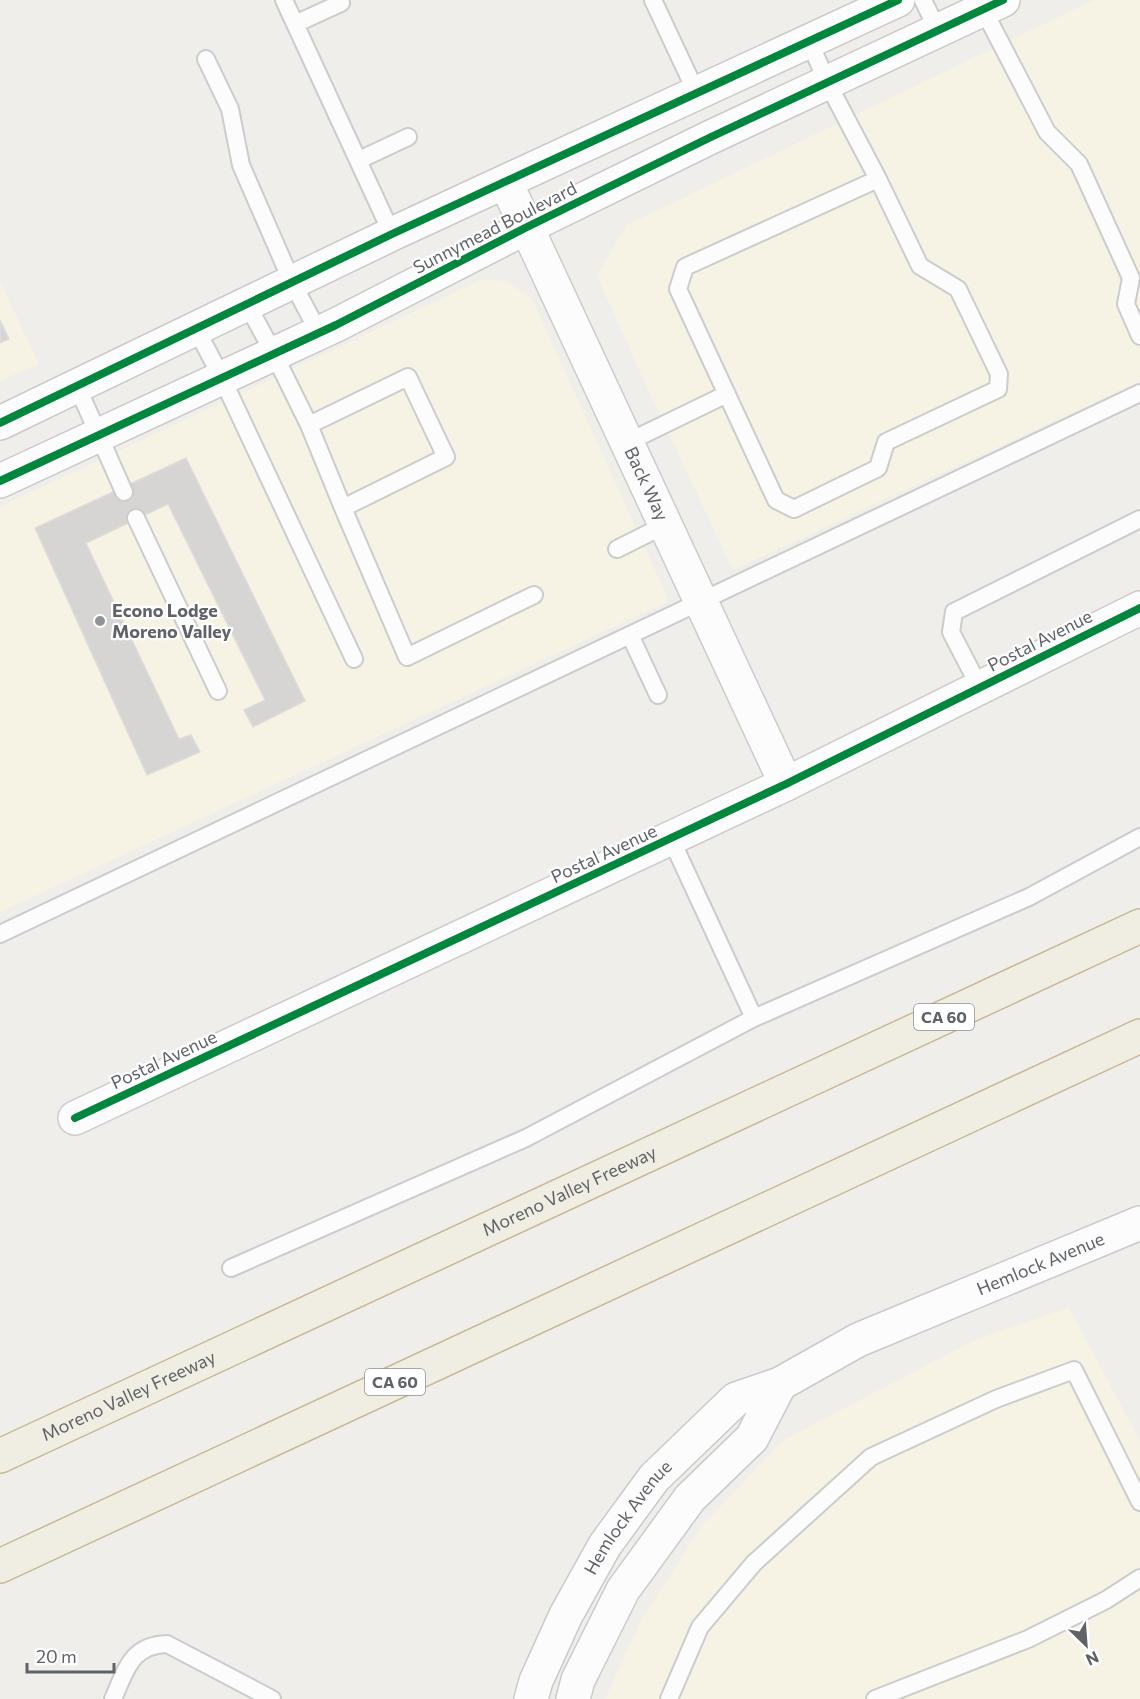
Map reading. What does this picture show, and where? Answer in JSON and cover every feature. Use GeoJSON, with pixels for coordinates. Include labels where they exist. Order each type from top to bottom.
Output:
{"type":"FeatureCollection","features":[{"type":"Feature","properties":{"kind":"highway"},"geometry":{"type":"LineString","coordinates":[[747,1109],[1140,903]]}},
{"type":"Feature","properties":{"kind":"highway","name":"Moreno Valley Freeway"},"geometry":{"type":"LineString","coordinates":[[0,1456],[1140,926]]}},
{"type":"Feature","properties":{"kind":"highway","name":"CA 60"},"geometry":{"type":"LineString","coordinates":[[0,1566],[1140,1036]]}},
{"type":"Feature","properties":{"kind":"highway"},"geometry":{"type":"LineString","coordinates":[[789,1199],[1140,1061]]}},
{"type":"Feature","properties":{"kind":"street","name":"Sunnymead Boulevard"},"geometry":{"type":"LineString","coordinates":[[0,423],[392,234],[898,0]]}},
{"type":"Feature","properties":{"kind":"street","name":"Sunnymead Boulevard"},"geometry":{"type":"LineString","coordinates":[[0,481],[319,333],[527,228],[827,82],[993,5]]}},
{"type":"Feature","properties":{"kind":"street","name":"Back Way"},"geometry":{"type":"LineString","coordinates":[[506,183],[786,784]]}},
{"type":"Feature","properties":{"kind":"street","name":"Postal Avenue"},"geometry":{"type":"LineString","coordinates":[[75,1118],[786,784],[1140,608]]}},
{"type":"Feature","properties":{"kind":"street","name":"Hemlock Avenue"},"geometry":{"type":"LineString","coordinates":[[531,1699],[536,1681],[566,1616],[605,1545],[654,1478],[736,1399],[780,1384],[858,1340],[1140,1223]]}},
{"type":"Feature","properties":{"kind":"street","name":"Hemlock Avenue"},"geometry":{"type":"LineString","coordinates":[[573,1699],[578,1680],[623,1590],[690,1498],[752,1438],[780,1384]]}},
{"type":"Feature","properties":{"kind":"lane"},"geometry":{"type":"LineString","coordinates":[[284,0],[392,234]]}},
{"type":"Feature","properties":{"kind":"lane"},"geometry":{"type":"LineString","coordinates":[[653,0],[697,94]]}},
{"type":"Feature","properties":{"kind":"lane"},"geometry":{"type":"LineString","coordinates":[[923,0],[937,29]]}},
{"type":"Feature","properties":{"kind":"lane"},"geometry":{"type":"LineString","coordinates":[[295,24],[341,3]]}},
{"type":"Feature","properties":{"kind":"lane"},"geometry":{"type":"LineString","coordinates":[[993,5],[1047,132],[1079,164],[1131,278],[1126,304],[1140,336]]}},
{"type":"Feature","properties":{"kind":"lane"},"geometry":{"type":"LineString","coordinates":[[808,41],[827,82],[878,179],[920,266],[958,289],[999,374],[998,389],[886,442],[878,468],[794,509],[776,500],[678,289],[685,267],[878,179]]}},
{"type":"Feature","properties":{"kind":"lane"},"geometry":{"type":"LineString","coordinates":[[206,59],[230,109],[241,165],[292,282],[319,333]]}},
{"type":"Feature","properties":{"kind":"lane"},"geometry":{"type":"LineString","coordinates":[[359,160],[408,137]]}},
{"type":"Feature","properties":{"kind":"lane"},"geometry":{"type":"LineString","coordinates":[[247,304],[309,425],[407,657],[534,595]]}},
{"type":"Feature","properties":{"kind":"lane"},"geometry":{"type":"LineString","coordinates":[[196,329],[222,378],[354,659]]}},
{"type":"Feature","properties":{"kind":"lane"},"geometry":{"type":"LineString","coordinates":[[309,425],[408,377],[446,457],[343,508]]}},
{"type":"Feature","properties":{"kind":"lane"},"geometry":{"type":"LineString","coordinates":[[77,386],[124,492]]}},
{"type":"Feature","properties":{"kind":"lane"},"geometry":{"type":"LineString","coordinates":[[0,934],[1140,393]]}},
{"type":"Feature","properties":{"kind":"lane"},"geometry":{"type":"LineString","coordinates":[[626,443],[727,394]]}},
{"type":"Feature","properties":{"kind":"lane"},"geometry":{"type":"LineString","coordinates":[[136,518],[218,691]]}},
{"type":"Feature","properties":{"kind":"lane"},"geometry":{"type":"LineString","coordinates":[[980,687],[951,632],[954,612],[1140,519]]}},
{"type":"Feature","properties":{"kind":"lane"},"geometry":{"type":"LineString","coordinates":[[617,549],[665,525]]}},
{"type":"Feature","properties":{"kind":"lane"},"geometry":{"type":"LineString","coordinates":[[630,635],[658,695]]}},
{"type":"Feature","properties":{"kind":"lane"},"geometry":{"type":"LineString","coordinates":[[231,1268],[526,1138],[754,1018],[1029,897],[1140,837]]}},
{"type":"Feature","properties":{"kind":"lane"},"geometry":{"type":"LineString","coordinates":[[671,839],[754,1018]]}},
{"type":"Feature","properties":{"kind":"lane"},"geometry":{"type":"LineString","coordinates":[[669,1699],[700,1627],[762,1555],[871,1457],[996,1399],[1074,1370],[1140,1502]]}},
{"type":"Feature","properties":{"kind":"lane"},"geometry":{"type":"LineString","coordinates":[[875,1699],[1028,1639],[1098,1604],[1140,1578]]}},
{"type":"Feature","properties":{"kind":"lane"},"geometry":{"type":"LineString","coordinates":[[114,1699],[130,1660],[154,1644],[167,1644],[272,1699]]}},
{"type":"Feature","properties":{"kind":"shaded area"},"geometry":{"type":"Polygon","coordinates":[[[1094,0],[1140,0],[1140,381],[733,570],[597,276],[627,225],[1094,0]]]}},
{"type":"Feature","properties":{"kind":"shaded area"},"geometry":{"type":"Polygon","coordinates":[[[481,280],[506,281],[532,299],[669,601],[0,912],[0,507],[481,280]]]}},
{"type":"Feature","properties":{"kind":"shaded area"},"geometry":{"type":"Polygon","coordinates":[[[0,282],[39,364],[0,381],[0,282]]]}},
{"type":"Feature","properties":{"kind":"shaded area"},"geometry":{"type":"Polygon","coordinates":[[[1069,1308],[1140,1441],[1140,1699],[605,1699],[639,1624],[701,1527],[782,1441],[975,1340],[1069,1308]]]}},
{"type":"Feature","properties":{"kind":"building"},"geometry":{"type":"Polygon","coordinates":[[[0,320],[9,339],[0,343],[0,320]]]}},
{"type":"Feature","properties":{"kind":"building","name":"Econo Lodge Moreno Valley"},"geometry":{"type":"Polygon","coordinates":[[[186,458],[305,701],[253,727],[244,710],[265,700],[168,504],[86,543],[179,739],[191,735],[200,752],[147,775],[35,528],[186,458]]]}},
{"type":"Feature","properties":{"kind":"cycle path"},"geometry":{"type":"LineString","coordinates":[[0,423],[392,234],[898,0]]}},
{"type":"Feature","properties":{"kind":"cycle path"},"geometry":{"type":"LineString","coordinates":[[0,481],[336,325],[527,227],[711,137],[1003,0]]}},
{"type":"Feature","properties":{"kind":"cycle path"},"geometry":{"type":"LineString","coordinates":[[75,1118],[786,784],[1140,608]]}},
{"type":"Feature","properties":{"kind":"place","name":"Econo Lodge Moreno Valley"},"geometry":{"type":"Point","coordinates":[100,621]}}]}
